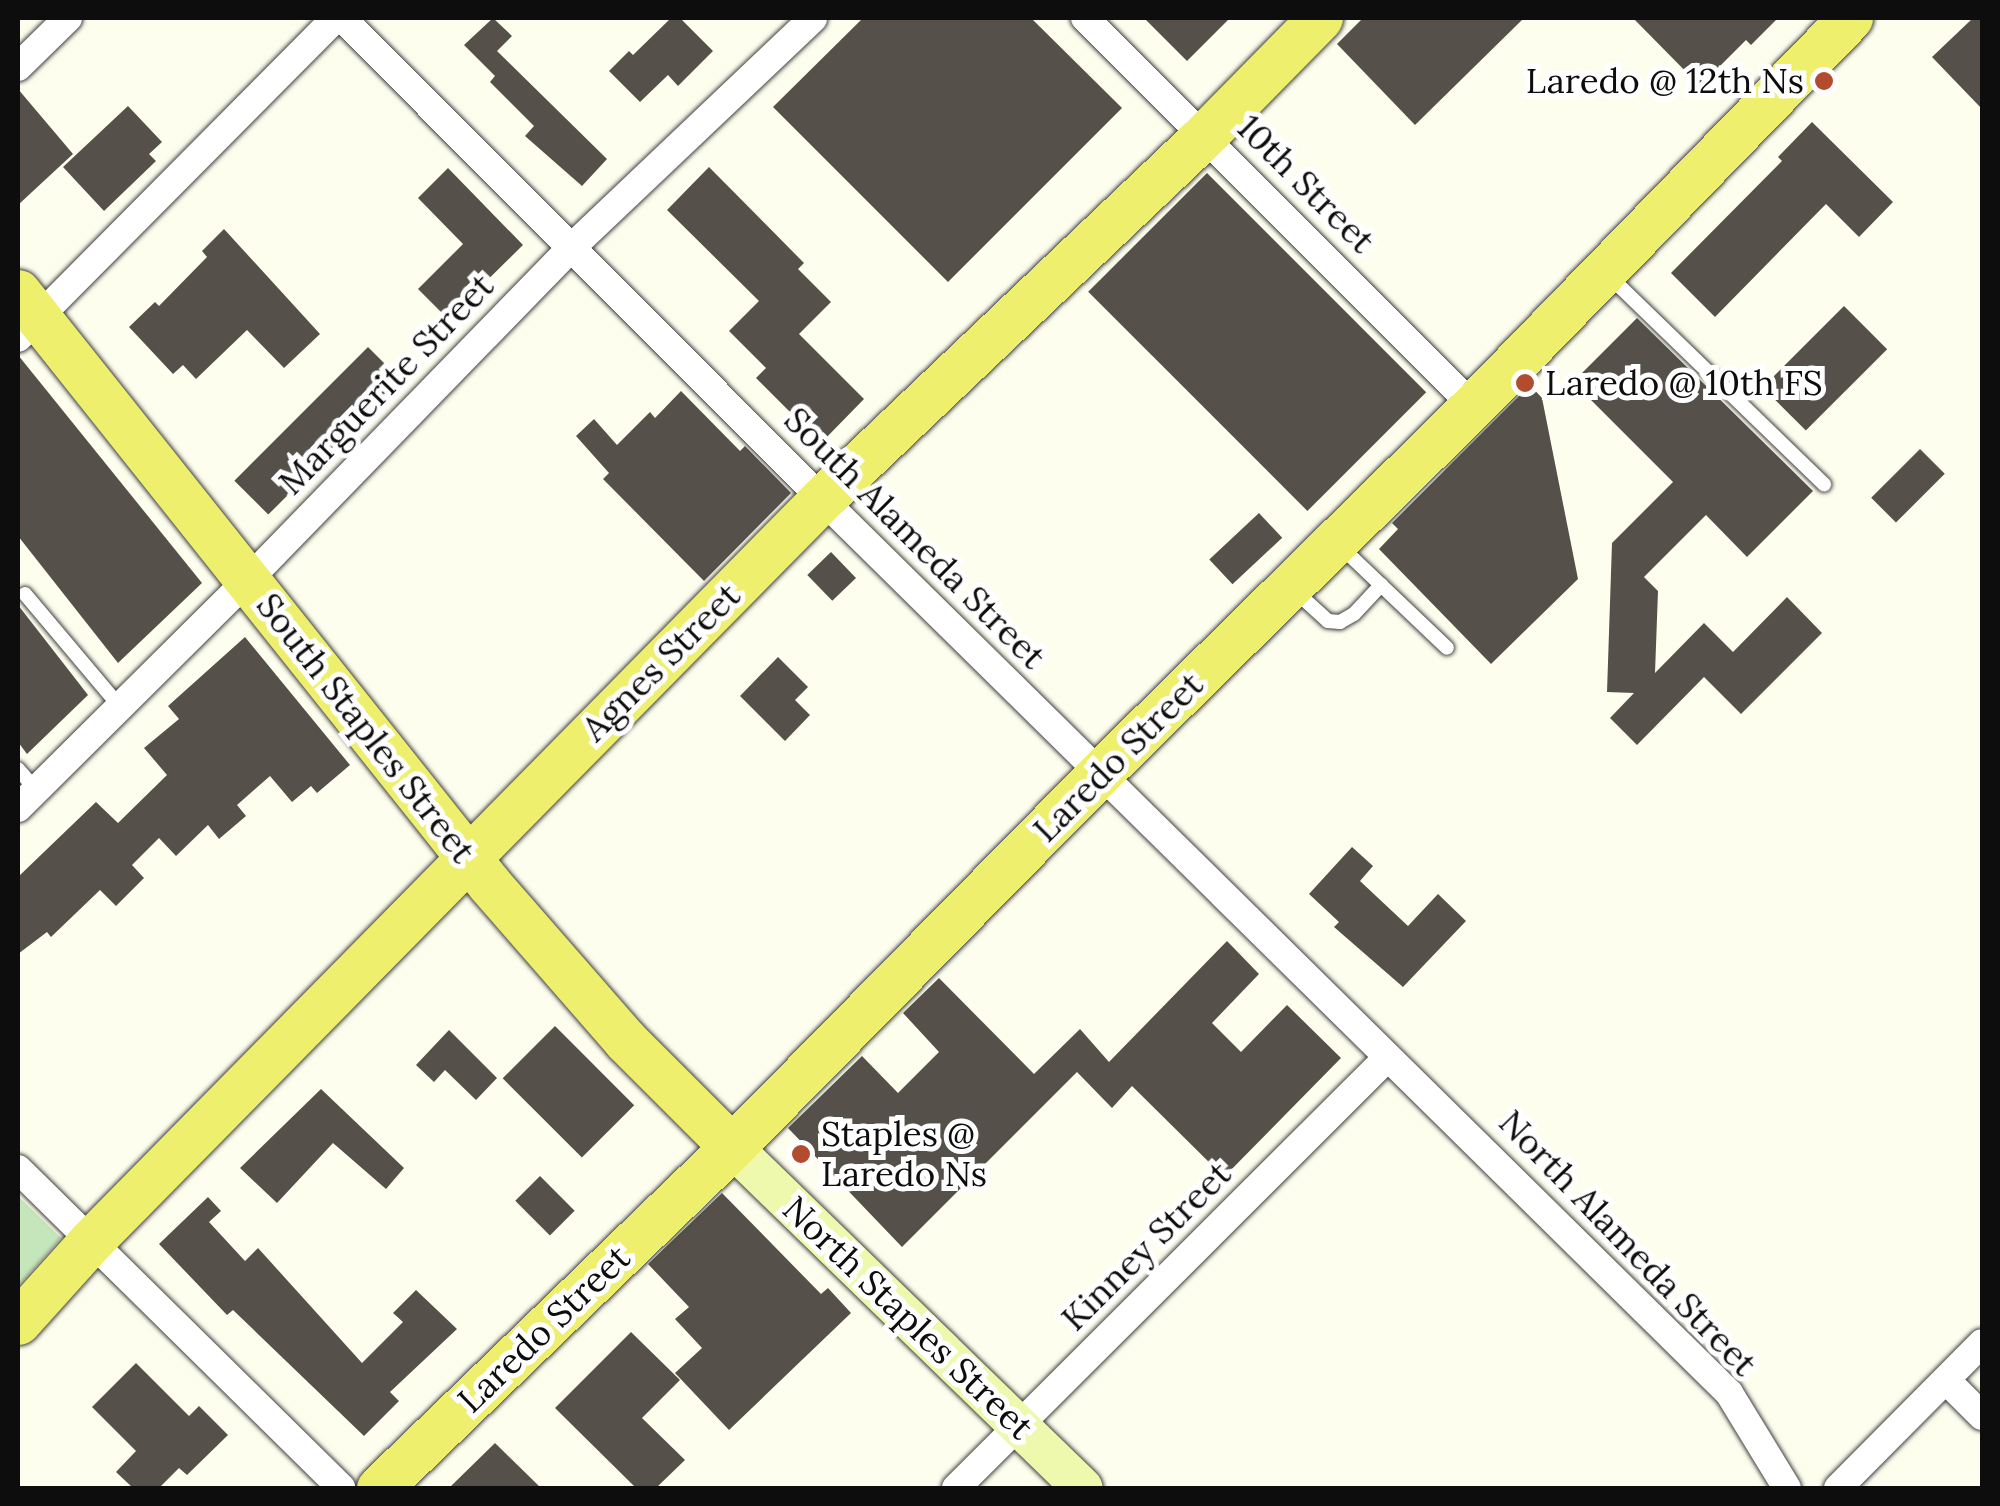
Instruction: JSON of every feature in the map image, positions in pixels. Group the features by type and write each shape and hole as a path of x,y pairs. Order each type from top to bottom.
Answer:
{"main road":[{"name":"Agnes Street","path":"18,1322 91,1241 822,499 1205,135 1320,18"},
{"name":"Laredo Street","path":"378,1488 732,1147 1100,773 1472,406 1846,19"},
{"name":"South Staples Street","path":"25,316 249,579 468,858 625,1040 732,1147"},
{"name":"North Staples Street","path":"732,1147 1083,1488"}],"street":[{"path":"18,67 68,18"},
{"path":"25,316 339,18"},
{"name":"South Alameda Street","path":"339,18 1441,1106"},
{"name":"Marguerite Street","path":"24,789 120,707 570,249 813,18"},
{"name":"10th Street","path":"1084,18 1472,406"},
{"name":"Kinney Street","path":"956,1488 1388,1057"},
{"name":"North Alameda Street","path":"1441,1106 1729,1394 1787,1488"},
{"path":"18,1169 341,1488"},
{"path":"1838,1488 1982,1343"},
{"path":"1946,1380 1982,1416"}],"lane":[{"path":"1604,271 1824,484"},
{"path":"1335,542 1448,648"},
{"path":"1290,586 1328,621 1340,622 1354,614 1381,584"},
{"path":"25,594 120,707"}],"green space":[{"path":"18,1196 61,1238 18,1286"}],"building":[{"path":"493,18 512,36 497,51 607,159 582,186 525,136 534,126 490,82 495,76 464,45"},
{"path":"671,18 680,18 713,51 678,86 668,75 640,102 609,71 629,51 633,55"},
{"path":"863,18 1031,18 1122,108 948,282 773,107"},
{"path":"1144,18 1230,18 1187,61"},
{"path":"1363,18 1524,18 1415,125 1337,44"},
{"path":"1633,18 1778,18 1751,45 1746,40 1700,86"},
{"path":"1973,18 1982,18 1982,109 1932,57"},
{"path":"18,89 73,154 18,205"},
{"path":"128,106 162,142 149,154 156,161 104,211 63,167"},
{"path":"1812,122 1893,202 1859,237 1826,204 1715,317 1671,273 1782,161 1778,157"},
{"path":"709,167 804,263 798,269 831,302 799,334 864,399 821,443 756,378 766,368 729,331 759,301 667,210"},
{"path":"448,168 523,245 448,319 418,289 463,244 418,198"},
{"path":"1207,173 1426,392 1307,511 1088,292"},
{"path":"224,229 320,334 284,368 247,330 196,379 183,365 173,374 129,327 155,302 159,306 207,257 202,251"},
{"path":"1844,306 1887,349 1806,430 1763,387"},
{"path":"1637,318 1813,491 1747,557 1706,515 1644,577 1658,591 1655,673 1704,623 1733,652 1787,597 1822,633 1741,714 1704,677 1637,745 1610,718 1634,693 1607,692 1612,543 1673,482 1573,382"},
{"path":"368,347 402,381 268,515 234,481"},
{"path":"18,355 202,583 118,663 18,536"},
{"path":"1530,385 1542,398 1578,579 1491,664 1379,549 1398,529 1392,523"},
{"path":"681,391 740,451 745,446 791,493 704,581 603,479 609,473 576,436 594,419 617,445 650,412 655,418"},
{"path":"1920,449 1945,474 1896,523 1871,498"},
{"path":"1259,513 1282,538 1232,584 1209,559"},
{"path":"831,552 856,578 832,601 807,575"},
{"path":"18,605 88,695 27,754 18,742"},
{"path":"245,637 350,765 317,793 311,786 292,802 270,776 237,805 246,816 219,839 208,825 176,856 159,838 132,865 144,878 116,906 100,890 51,937 47,932 18,954 18,877 96,802 118,823 167,775 144,748 179,719 168,706"},
{"path":"778,657 808,687 795,700 810,715 785,741 740,696"},
{"path":"1352,847 1373,866 1360,881 1408,926 1438,894 1466,921 1403,987 1334,927 1339,922 1309,894"},
{"path":"1227,941 1259,974 1212,1023 1241,1052 1287,1005 1341,1058 1224,1177 1132,1086 1112,1108 1077,1072 902,1247 788,1128 862,1056 898,1093 939,1052 903,1013 939,978 1034,1074 1080,1029 1109,1062"},
{"path":"555,1026 634,1105 582,1158 503,1078"},
{"path":"449,1030 497,1078 476,1100 445,1070 434,1082 416,1065"},
{"path":"321,1089 404,1168 386,1189 333,1143 277,1203 240,1168"},
{"path":"540,1176 575,1211 550,1235 515,1201"},
{"path":"722,1193 821,1294 828,1288 851,1313 729,1430 675,1373 702,1348 675,1319 689,1307 648,1264"},
{"path":"208,1197 221,1211 209,1222 245,1261 258,1248 362,1363 403,1322 393,1313 416,1290 457,1329 390,1392 399,1401 364,1436 233,1310 227,1315 159,1244"},
{"path":"631,1332 680,1380 642,1418 685,1460 656,1488 636,1488 555,1408"},
{"path":"136,1363 189,1416 199,1406 228,1435 187,1475 179,1468 159,1488 133,1488 116,1472 136,1451 92,1407"},
{"path":"495,1443 541,1488 449,1488"}],"place":[{"name":"Laredo @ 12th Ns","path":"1824,81"},
{"name":"Laredo @ 10th FS","path":"1525,383"},
{"name":"Staples @ Laredo Ns","path":"801,1154"}]}
